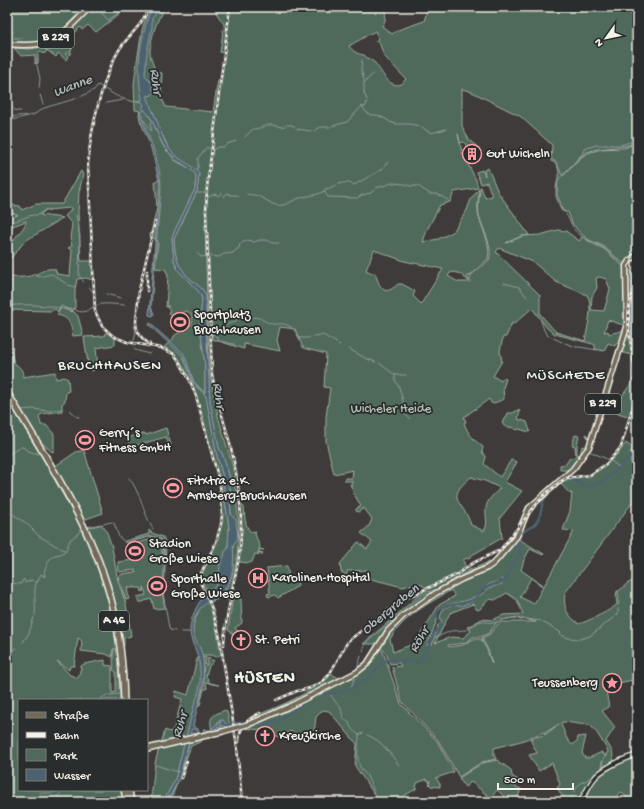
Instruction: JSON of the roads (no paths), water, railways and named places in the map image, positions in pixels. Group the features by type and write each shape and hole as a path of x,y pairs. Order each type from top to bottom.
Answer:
{"highway":[{"name":"A 46","path":"7,392 13,404"},
{"name":"A 46","path":"7,396 22,418 78,517 91,545 114,622 123,699"},
{"path":"148,749 211,734"},
{"path":"127,791 129,802"}],"main road":[{"name":"B 229","path":"7,44 28,46 49,42 64,33 90,7"},
{"name":"B 229","path":"211,734 241,727 264,718 356,674 367,664 381,641 396,622 411,609 448,586 493,564 511,545 520,532 529,508 574,468 589,447 627,326 625,272 628,263 637,255"},
{"path":"374,645 381,641"},
{"path":"375,652 382,650"},
{"path":"579,802 594,778 618,761 637,755"}],"water":[{"path":"152,7 157,7 155,15 152,18 145,75 151,82 154,92 152,95 147,96 166,144 175,155 199,174 197,191 174,239 175,252 179,265 187,276 202,289 206,296 210,402 219,448 230,478 229,485 232,496 230,498 231,515 236,520 238,535 237,540 233,545 234,560 232,574 229,581 222,593 205,604 199,610 194,621 193,628 193,633 202,653 204,668 201,692 193,726 198,729 200,733 203,732 204,728 207,730 212,730 219,721 223,720 226,724 230,725 227,727 220,725 221,722 219,722 217,728 214,729 223,728 199,735 195,729 192,729 190,734 194,732 195,734 190,738 179,779 167,802 163,802 175,780 200,684 198,657 190,634 190,626 194,612 200,601 217,585 219,581 220,565 225,551 228,549 229,527 223,477 217,456 206,396 193,382 183,356 149,325 150,323 152,324 184,354 194,382 205,393 205,366 200,325 202,298 199,292 178,270 174,260 172,238 195,189 196,175 189,168 173,158 174,157 166,149 160,139 151,118 144,109 142,118 152,144 161,179 151,307 154,314 153,316 149,315 160,183 151,148 140,119 140,113 144,105 142,102 136,101 142,100 139,80 139,62 143,34"}],"waterway":[{"path":"92,13 96,10 100,11 108,20 120,12 123,7"},
{"name":"Ruhr","path":"150,19 152,11 155,7"},
{"path":"9,42 13,31"},
{"path":"14,38 23,38"},
{"path":"362,60 361,70 364,80"},
{"path":"37,65 40,79 39,88"},
{"path":"364,83 373,74"},
{"path":"364,81 364,93 367,100"},
{"name":"Wanne","path":"7,121 33,115 44,108 78,98 94,90 98,85 121,98 137,102"},
{"path":"40,95 43,104"},
{"path":"106,103 123,100"},
{"path":"7,101 12,108"},
{"path":"363,107 366,106 367,102"},
{"path":"332,126 347,122 362,106 367,113 377,115 396,124 420,126 431,133 446,129"},
{"path":"14,109 16,111 21,111"},
{"name":"Wanne","path":"7,117 22,115 27,116"},
{"path":"143,120 151,131 152,129 150,125 152,122"},
{"path":"245,137 253,129 270,125 285,126"},
{"path":"287,125 292,125 295,127"},
{"path":"314,131 321,127 330,127"},
{"path":"297,129 311,131"},
{"path":"565,212 562,209 557,194 558,180 583,153 584,149 596,145 621,145 637,140"},
{"path":"213,150 218,147 224,147 227,144 236,141"},
{"path":"195,170 198,168 198,158 207,147 210,149"},
{"path":"552,159 557,163 562,175"},
{"path":"324,191 326,188 328,189 341,183 354,185 381,170 388,162"},
{"path":"247,194 259,196 272,204 280,205 324,191 328,197 357,198 371,193 376,188 392,183 418,186 430,194 437,194 448,200"},
{"path":"196,193 205,193"},
{"path":"207,193 208,197 215,194 218,196 221,193 224,197 227,193 230,195 239,196"},
{"path":"7,222 38,215 46,209 50,211"},
{"path":"566,214 573,227"},
{"path":"76,215 80,236 79,275"},
{"path":"577,233 590,242"},
{"path":"242,243 248,240 254,242 267,240 272,243 279,243"},
{"path":"591,243 604,249 624,267"},
{"path":"210,256 219,257 224,254 233,253 239,248 240,244"},
{"path":"196,252 201,257 206,256"},
{"path":"34,273 38,277 52,274 68,285 75,287"},
{"path":"628,277 635,288"},
{"path":"504,283 519,287 527,297"},
{"path":"106,294 121,298"},
{"name":"Röhr","path":"637,297 633,303 630,313 636,339 634,355 637,361"},
{"path":"73,309 82,312 102,304 125,305"},
{"path":"7,306 32,305 72,309"},
{"path":"533,309 540,318 547,335 562,342"},
{"path":"211,336 220,329 222,330 228,324 235,322 237,319 254,317 272,324 287,325 292,328 300,338 310,337"},
{"path":"134,326 136,331 134,341"},
{"path":"213,334 219,341 234,344 235,346"},
{"path":"313,336 323,335 340,345"},
{"path":"565,343 576,347 597,350"},
{"path":"349,349 376,362"},
{"path":"135,350 150,353"},
{"path":"379,363 395,375 406,375"},
{"path":"395,375 395,380 399,387 403,401 404,413 410,419"},
{"path":"20,410 33,409 48,411 62,409"},
{"path":"7,410 14,410"},
{"path":"70,410 77,417 79,417"},
{"path":"7,455 21,447 39,454"},
{"path":"589,451 609,460"},
{"name":"Röhr","path":"318,692 331,694 351,688 368,678 387,660 419,662 430,645 434,633 440,627 440,621 436,616 441,608 469,602 476,598 483,589 505,580 521,552 517,542 519,537 538,520 544,500 550,491 560,483 569,479 585,486 592,486 599,483 606,479 637,451"},
{"path":"629,458 636,471"},
{"path":"611,461 619,467"},
{"path":"575,471 579,468"},
{"name":"Röhr","path":"565,480 572,474"},
{"path":"129,478 136,490 153,529"},
{"path":"7,510 26,523 39,536 58,547"},
{"path":"87,528 111,522 114,523 119,537 126,543 148,537 162,539 165,547 163,593 169,628 170,630 175,631"},
{"path":"35,582 37,582 41,574 45,577 44,572 49,560 55,555 61,554 66,550 70,540 82,530"},
{"name":"Obergraben","path":"494,565 496,565 517,542"},
{"path":"60,548 65,550"},
{"name":"Obergraben","path":"363,651 366,643 425,593 440,588 465,573 489,564"},
{"path":"11,583 21,584 24,579 25,583 32,580 33,581"},
{"path":"35,615 35,589 37,582"},
{"path":"618,592 618,605"},
{"path":"543,622 560,632 561,635 569,638 580,639 590,636 618,614 618,609"},
{"path":"23,642 29,633 34,617"},
{"path":"432,639 451,631 466,630 480,621 494,623 517,617 524,619"},
{"path":"527,619 541,621"},
{"path":"181,632 190,632"},
{"path":"7,652 17,648"},
{"path":"357,669 361,656"},
{"path":"351,688 355,676"},
{"path":"109,695 120,694"},
{"path":"101,699 107,695"},
{"name":"Röhr","path":"252,723 263,724 277,721 295,710 309,697"},
{"path":"333,698 341,709 344,719 349,722 352,730 359,735 363,733"},
{"name":"Röhr","path":"227,725 247,723"},
{"path":"359,735 359,763"},
{"path":"367,735 377,740 399,765"},
{"path":"359,764 374,791"},
{"path":"155,765 178,772"},
{"path":"573,793 580,783 599,771"},
{"path":"40,793 52,793 57,791"},
{"path":"57,797 63,791"},
{"path":"541,801 546,801"}],"railway":[{"path":"148,7 143,19 119,50 107,75 91,137 88,165 95,311 102,326 113,336 127,342 161,348 174,354 190,381 196,396 220,484 222,515 216,542 201,573 201,584 211,606 219,633 237,747 242,802"},
{"path":"224,645 227,615 241,542 241,516 234,461 212,374 206,212 207,187 230,7"},
{"path":"150,344 144,340 140,334 136,321 139,290 155,222"},
{"path":"147,271 147,291"},
{"path":"637,286 629,307 628,320 637,382"},
{"path":"276,700 297,691 310,688 322,682 329,675 348,641 402,600 456,575 473,563 500,550 543,496 561,481 567,478 590,475 606,464 621,447 636,395 637,383"},
{"path":"239,742 242,728 251,718 260,713"},
{"path":"181,778 187,761"}],"place":[{"name":"Gut Wicheln","path":"472,154"},
{"name":"Sportplatz Bruchhausen","path":"180,322"},
{"name":"Gerry´s Fitness GmbH","path":"85,440"},
{"name":"FitXtra e.K. Arnsberg-Bruchhausen","path":"173,488"},
{"name":"Stadion Große Wiese","path":"135,551"},
{"name":"Karolinen-Hospital","path":"258,578"},
{"name":"Sporthalle Große Wiese","path":"157,586"},
{"name":"St. Petri","path":"241,640"},
{"name":"Teussenberg","path":"612,683"},
{"name":"Kreuzkirche","path":"265,736"}],"district":[{"name":"BRUCHHAUSEN","path":"110,366"},
{"name":"MÜSCHEDE","path":"566,376"},
{"name":"HÜSTEN","path":"265,679"}],"park label":[{"name":"Wicheler Heide","path":"391,409"}]}
